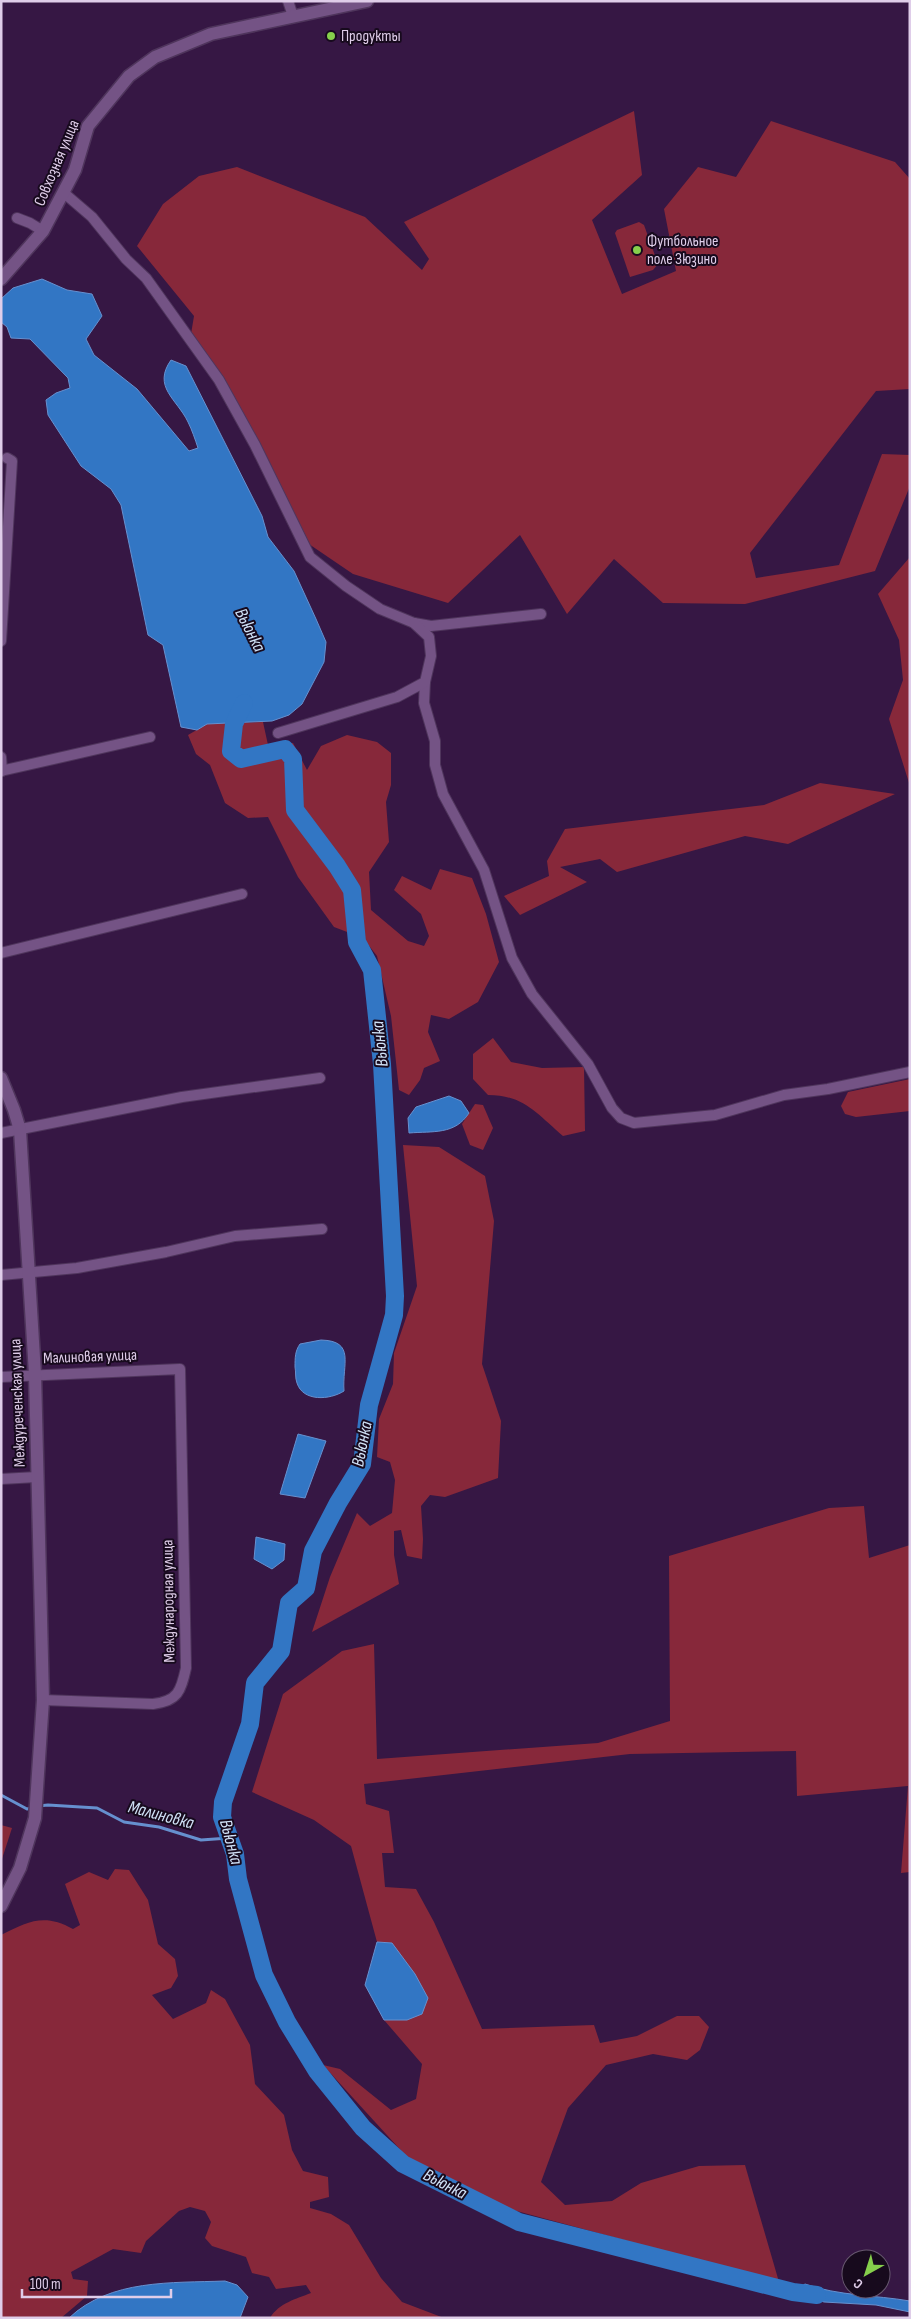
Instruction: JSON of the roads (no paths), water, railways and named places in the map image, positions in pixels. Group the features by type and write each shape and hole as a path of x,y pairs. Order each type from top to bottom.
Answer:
{"street":[{"path":"288,1 292,16"},
{"name":"Совхозная улица","path":"5,276 43,232 75,170 88,126 129,76 155,57 211,34 367,1"},
{"path":"64,193 92,217 126,259 146,278 219,380 255,445 310,557 346,586 380,609 414,623 431,626 541,614"},
{"path":"17,218 30,223 43,232"},
{"path":"1,641 12,461 7,458"},
{"path":"414,623 430,637 431,656 425,682 424,703 435,741 435,765 442,794 484,870 512,958 532,994 588,1064 612,1108 621,1118 634,1123 715,1115 784,1094 828,1089 910,1072"},
{"path":"278,733 397,696 425,682"},
{"path":"1,758 2,771 150,737"},
{"path":"1,952 242,894"},
{"name":"Междуреченская улица","path":"1,1078 20,1130 35,1374 42,1700 35,1818 20,1868 1,1906"},
{"path":"1,1133 182,1097 320,1078"},
{"path":"1,1275 28,1271 77,1268 166,1252 235,1236 322,1229"},
{"name":"Малиновая улица","path":"1,1376 180,1368"},
{"name":"Международная улица","path":"42,1700 153,1704 166,1702 175,1697 182,1686 186,1668 180,1368"},
{"path":"1,1479 37,1477"}],"water":[{"path":"42,279 67,290 92,294 102,316 86,339 94,355 137,389 189,451 198,448 196,441 188,422 168,392 164,378 171,360 186,366 262,516 268,537 294,571 326,642 324,662 302,704 289,715 272,721 207,724 197,730 181,727 163,645 148,635 121,505 111,489 81,466 48,415 46,400 56,393 70,388 68,378 30,339 11,338 7,327 1,322 1,299 13,288"},
{"path":"449,1096 461,1101 469,1113 463,1120 450,1128 435,1132 409,1133 408,1118 416,1107"},
{"path":"321,1340 332,1341 343,1349 345,1356 344,1391 332,1396 318,1398 305,1394 300,1389 296,1379 295,1361 296,1352 300,1344"},
{"path":"298,1434 326,1441 305,1498 280,1494"},
{"path":"256,1537 285,1544 284,1560 272,1569 254,1559"},
{"path":"377,1942 392,1943 415,1974 428,1998 422,2014 407,2020 384,2020 365,1985"},
{"path":"225,2281 237,2285 248,2297 240,2318 69,2318 85,2305 103,2296 122,2290 163,2283"},
{"path":"805,2284 841,2293 841,2299 891,2298 910,2301 910,2312 876,2305 824,2302 793,2292"}],"waterway":[{"name":"Вьюнка","path":"244,703 234,724 231,751 241,759 285,749 293,759 295,810 337,866 352,890 357,942 372,970 382,1064 395,1296 394,1315 369,1405 362,1464 338,1503 313,1551 306,1588 289,1603 281,1651 255,1683 250,1724 223,1802 222,1817 235,1854 238,1879 264,1975 287,2022 317,2071 363,2128 403,2164 519,2222 793,2292 817,2295"},
{"name":"Малиновка","path":"1,1795 27,1809 32,1808"},
{"name":"Малиновка","path":"38,1806 97,1808 124,1822 159,1827 201,1840 229,1838"}],"place":[{"name":"Продукты","path":"331,36"},
{"name":"Футбольное поле Зюзино","path":"637,250"}]}
